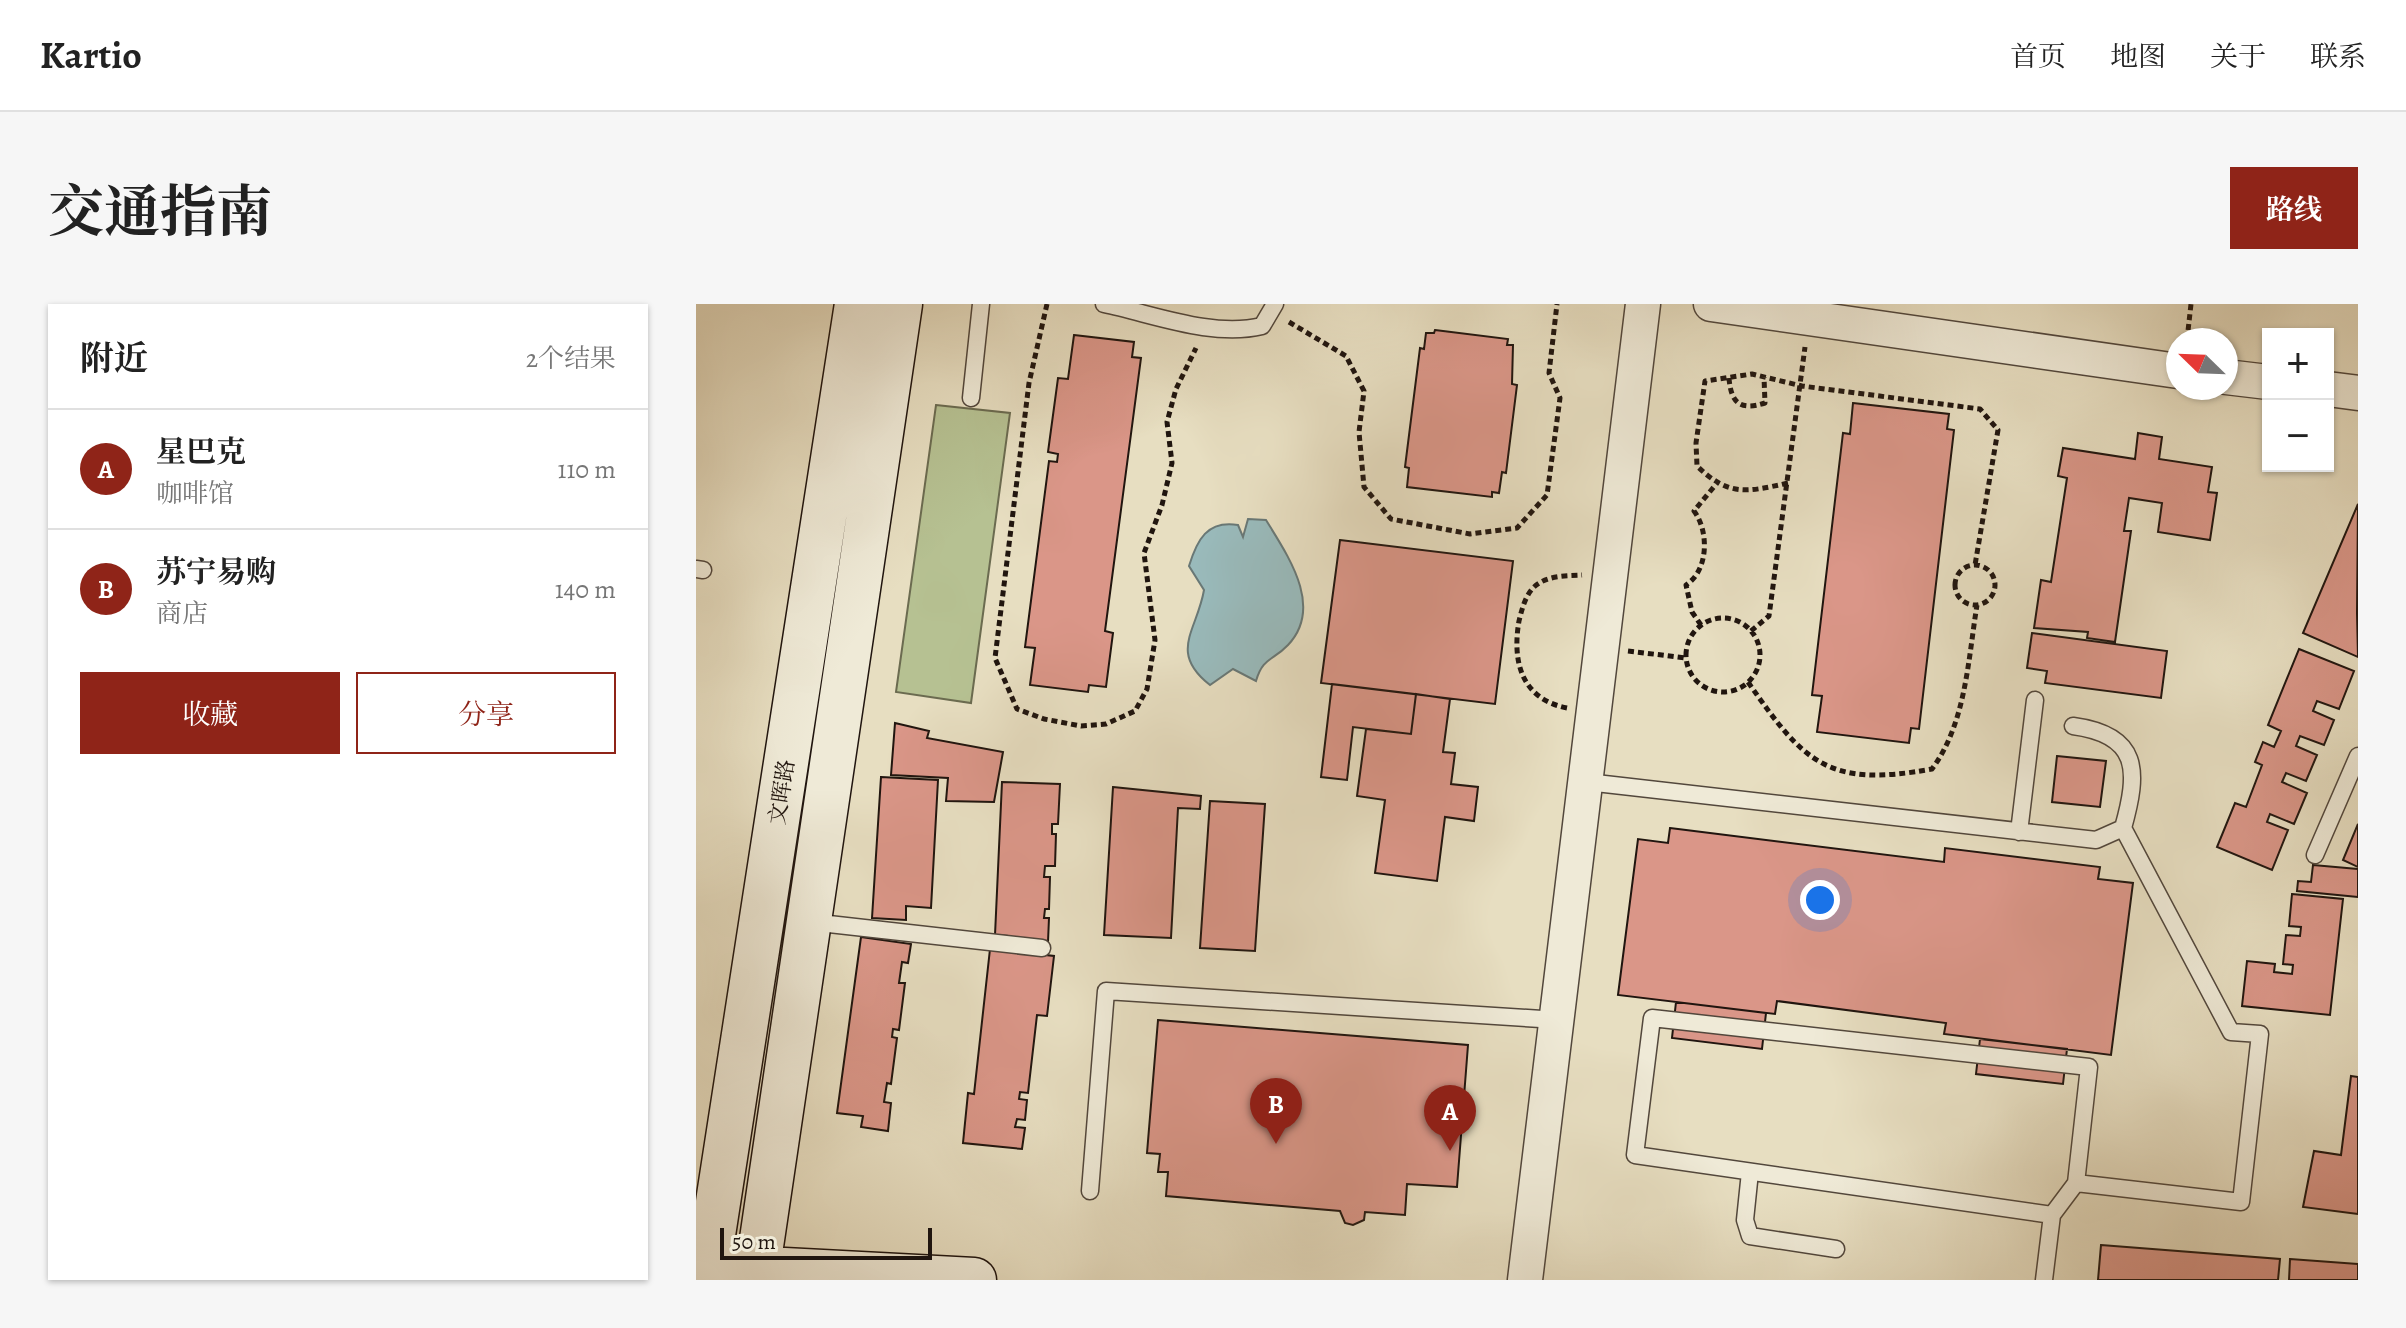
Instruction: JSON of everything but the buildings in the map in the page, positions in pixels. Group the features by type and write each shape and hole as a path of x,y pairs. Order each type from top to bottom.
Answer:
{"main road":[{"name":"文晖路","path":"703,1270 857,304"},
{"path":"757,1274 900,304"},
{"path":"703,1270 974,1280"}],"street":[{"path":"1525,1280 1604,649 1643,304"},
{"path":"1711,304 2166,369"},
{"path":"2238,378 2262,381"},
{"path":"2334,390 2358,393"}],"lane":[{"path":"971,398 981,304"},
{"path":"1104,304 1203,325 1245,330 1262,326 1271,311"},
{"path":"2019,832 2035,700"},
{"path":"2073,726 2103,730 2121,742 2131,761 2130,803 2123,828 2231,1032 2260,1034 2241,1202 2076,1183"},
{"path":"2315,855 2358,756"},
{"path":"1587,782 2096,840 2123,828"},
{"path":"809,922 1042,948"},
{"path":"1090,1191 1106,991 1557,1020"},
{"path":"2044,1280 2052,1215 2076,1183 2089,1067 1652,1018 1635,1155 2052,1215"},
{"path":"1750,1172 1745,1220 1750,1236 1836,1249"}],"path":[{"path":"1047,304 1029,383 995,658 1017,709 1044,719 1081,726 1106,724 1135,711 1147,689 1155,640 1144,553 1162,505 1172,463 1167,422 1176,389 1203,325"},
{"path":"1271,311 1346,356 1364,391 1359,432 1364,487 1391,519 1470,534 1517,528 1547,495 1560,398 1549,373 1557,304"},
{"path":"2188,328 2191,304"},
{"path":"1751,631 1769,616 1802,386 1807,318"},
{"path":"1788,483 1750,491 1717,483 1697,466 1696,443 1705,381 1752,374 1802,386 1980,409 1998,430 1975,565"},
{"path":"1729,378 1730,394 1737,404 1748,409 1765,403 1764,377"},
{"path":"1701,625 1692,612 1686,585 1694,580 1702,563 1705,538 1701,521 1694,511 1717,483"},
{"path":"1975,565 1987,569 1994,581 1989,599 1977,605 1964,602 1955,586 1963,569 1975,565"},
{"path":"1595,714 1558,706 1528,686 1517,665 1516,640 1522,605 1535,587 1551,577 1612,574"},
{"path":"1748,682 1785,737 1811,760 1840,772 1904,774 1932,769 1945,751 1961,704 1977,605"},
{"path":"1725,617 1738,620 1751,631 1760,649 1760,662 1748,682 1727,692 1704,687 1688,669 1687,645 1701,625 1725,617"},
{"path":"1604,649 1686,658"}],"green space":[{"path":"936,405 1010,413 971,703 896,692"}],"water":[{"path":"1248,519 1266,520 1284,549 1299,582 1303,614 1298,630 1288,645 1265,663 1256,681 1233,669 1210,685 1197,673 1188,651 1204,590 1189,566 1200,540 1211,529 1227,524 1238,525 1243,537"}],"place":[{"name":"苏宁易购","path":"1276,1144"},
{"name":"星巴克","path":"1450,1151"}]}
